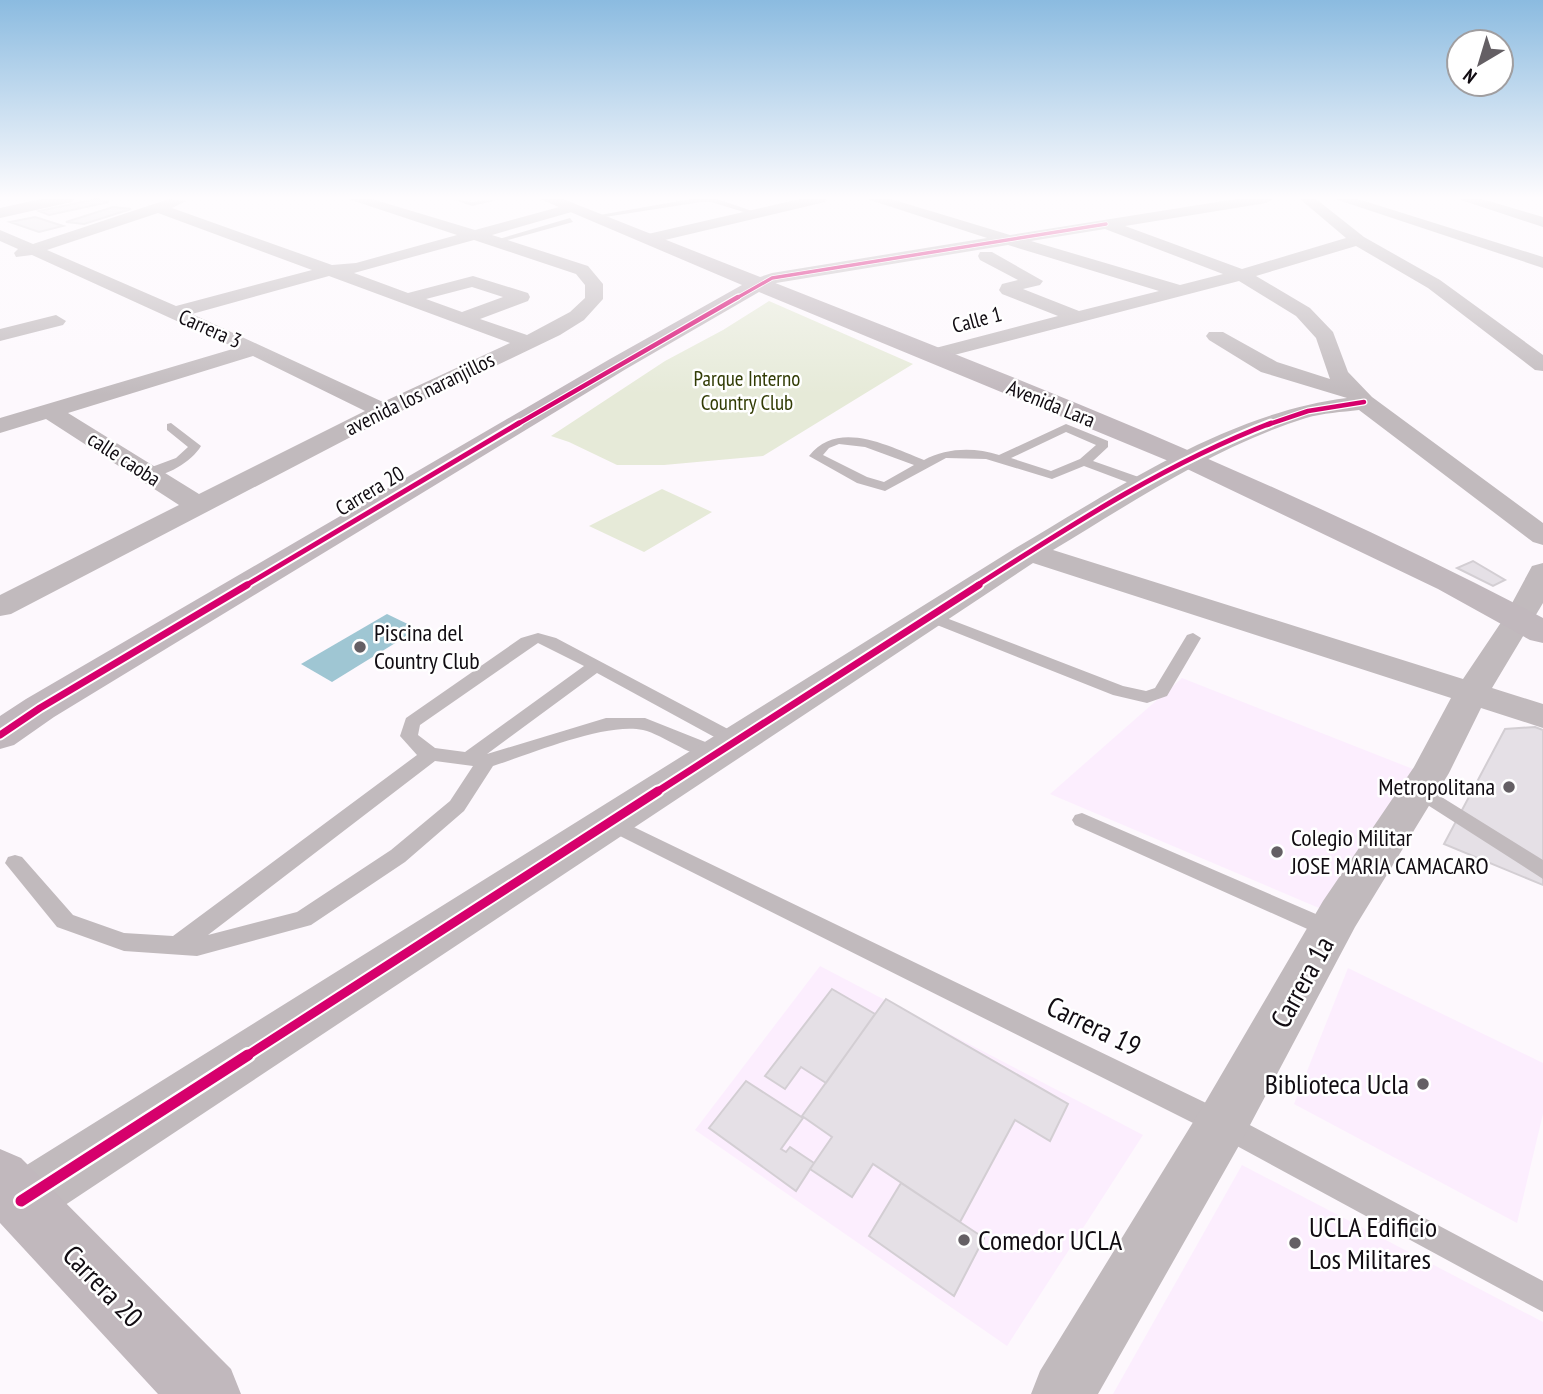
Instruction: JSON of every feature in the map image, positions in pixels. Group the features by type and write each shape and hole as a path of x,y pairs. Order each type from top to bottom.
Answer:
{"street":[{"name":"Carrera 3","path":"67,264 255,349 383,411"},
{"path":"309,264 526,342"},
{"path":"173,313 328,271 372,264"},
{"name":"avenida los naranjillos","path":"0,607 383,411 553,331 577,317 594,299 594,284 582,270 569,264"},
{"name":"Avenida Lara","path":"697,264 752,288 931,355 1537,599"},
{"name":"Avenida Lara","path":"701,264 752,288"},
{"path":"752,288 772,278 859,264"},
{"path":"1001,264 1034,281 1008,290 1077,317"},
{"path":"1088,264 1177,291"},
{"path":"1212,264 1241,275 1303,312 1326,336 1338,374 1359,396 1543,536"},
{"name":"Calle 1","path":"931,355 1277,264"},
{"path":"1399,264 1434,284 1543,365"},
{"path":"405,299 472,281 521,297 461,319"},
{"name":"Carrera 20","path":"0,735 40,708 606,370 752,288"},
{"path":"0,334 56,321"},
{"path":"1216,336 1269,367 1359,396"},
{"path":"0,426 255,349"},
{"path":"10,1190 611,823 1029,552 1145,484 1193,461 1292,415 1359,396"},
{"name":"calle caoba","path":"49,411 199,506"},
{"path":"1029,552 1543,716"},
{"name":"Carrera 1a","path":"1063,1394 1222,1124 1331,930 1419,790 1471,693 1537,599"},
{"name":"Carrera 20","path":"10,1190 206,1394"}],"lane":[{"path":"146,474 184,458 193,451 195,446 171,427"},
{"path":"925,465 856,440 842,439 818,450 815,456 862,480 885,487 925,465 944,454 976,454 1002,458 1039,473 1052,475 1084,462 1104,444 1066,428 1002,458"},
{"path":"1084,462 1145,484"},
{"path":"928,616 1119,691 1147,697 1161,692 1193,638"},
{"path":"538,638 596,666 726,748 645,724 606,724 477,759 431,754 420,748 409,736 412,722 527,641 538,638"},
{"path":"15,863 65,921 124,942 197,947 303,919 398,856 457,806 477,759 596,666"},
{"path":"178,945 431,754"},
{"path":"1419,790 1543,871"},
{"path":"1082,820 1331,930"},
{"name":"Carrera 19","path":"611,823 1222,1124 1543,1297"}],"shaded area":[{"name":"Colegio Militar JOSE MARIA CAMACARO","path":"1182,678 1418,771 1326,911 1050,794"},
{"name":"Comedor UCLA","path":"820,966 1143,1135 1007,1346 695,1130"},
{"name":"Biblioteca Ucla","path":"1348,968 1543,1063 1543,1114 1517,1223 1294,1104"},
{"name":"UCLA Edificio Los Militares","path":"1242,1165 1543,1322 1543,1394 1113,1394"}],"green space":[{"name":"Parque Interno Country Club","path":"769,301 913,364 763,456 664,465 617,465 551,436 665,361 723,330"},
{"path":"662,489 712,512 644,552 589,526"}],"water":[{"name":"Piscina del Country Club","path":"387,614 418,629 332,682 301,664"}],"building":[{"path":"1473,561 1505,580 1493,586 1457,568"},
{"name":"Metropolitana","path":"1535,727 1543,730 1543,885 1444,844 1505,729"},
{"path":"832,989 875,1014 826,1083 801,1067 785,1089 765,1076"},
{"path":"886,999 1068,1104 1050,1141 1015,1120 960,1222 873,1164 852,1197 810,1169 832,1137 802,1116"},
{"path":"746,1081 803,1118 781,1149 786,1152 790,1147 814,1163 796,1191 709,1128"},
{"path":"901,1183 984,1238 954,1296 869,1236"}],"cycle path":[{"path":"0,735 40,708 618,364 772,278 858,264"},
{"path":"21,1201 1029,552 1156,478 1222,444 1299,413 1364,402"}],"place":[{"name":"Piscina del Country Club","path":"360,647"},
{"name":"Metropolitana","path":"1509,787"},
{"name":"Colegio Militar JOSE MARIA CAMACARO","path":"1277,852"},
{"name":"Biblioteca Ucla","path":"1423,1084"},
{"name":"Comedor UCLA","path":"964,1240"},
{"name":"UCLA Edificio Los Militares","path":"1295,1243"}]}
